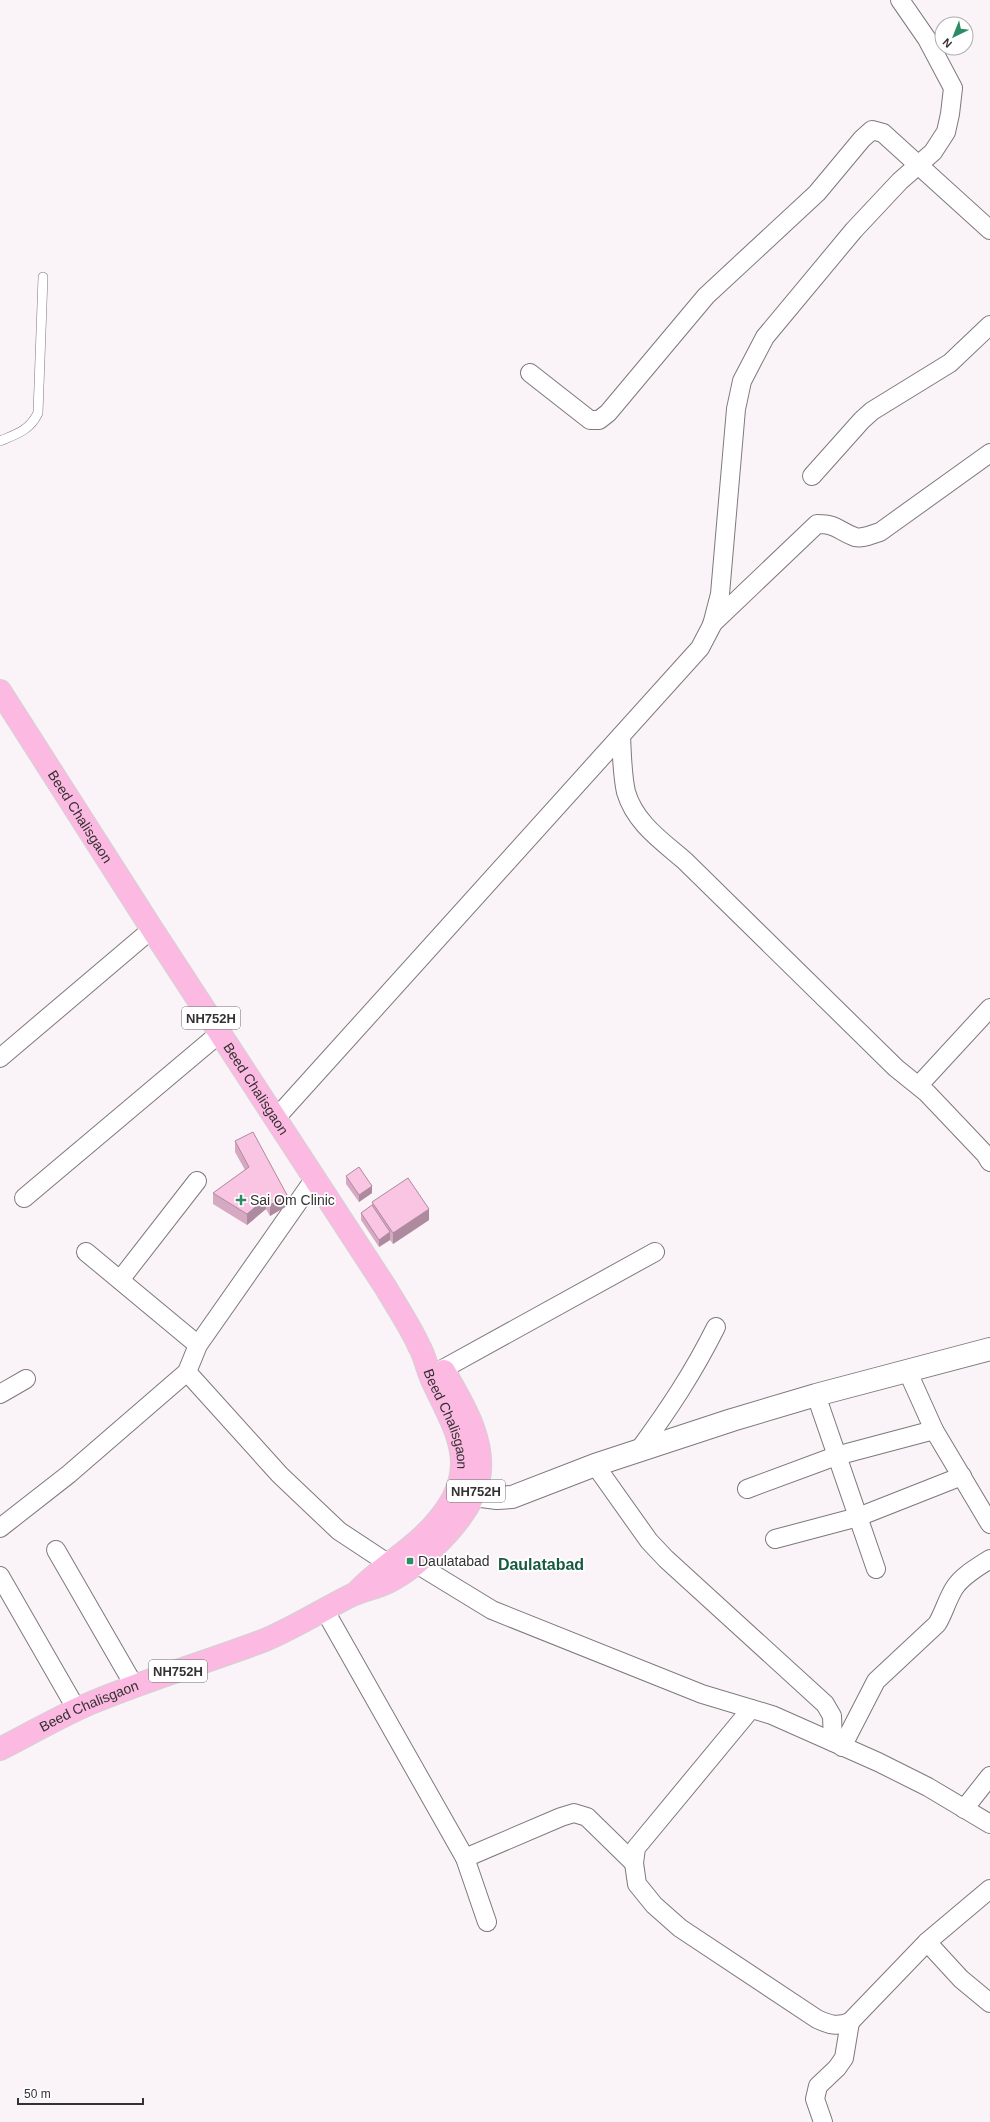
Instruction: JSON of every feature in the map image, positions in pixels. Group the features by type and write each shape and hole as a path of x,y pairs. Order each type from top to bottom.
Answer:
{"highway":[{"name":"Beed Chalisgaon","path":"0,691 152,929 386,1288 420,1347 425,1364 460,1441 462,1456 461,1481 450,1505 439,1519 409,1548 369,1579 356,1593"},
{"name":"Beed Chalisgaon","path":"0,1749 77,1710 135,1687 267,1639 356,1593 389,1582 415,1564 452,1528 474,1495 479,1482 480,1467 477,1440 465,1408 443,1369 432,1355 420,1347"}],"street":[{"path":"276,1118 700,648 712,625 720,594 736,409 742,381 765,337 854,230 917,166 933,152 946,132 953,88 927,39 900,0"},
{"path":"530,373 590,420 599,420 608,413 706,296 817,193 868,133 877,130 883,133 917,166 990,230"},
{"path":"812,476 872,411 950,363 990,325"},
{"path":"712,625 817,524 831,524 856,537 864,537 880,532 990,453"},
{"path":"620,736 626,791 634,811 651,832 685,861 896,1068 919,1085 985,1154 990,1162"},
{"path":"0,1058 152,929"},
{"path":"919,1085 990,1008"},
{"path":"24,1198 220,1033"},
{"path":"0,1528 69,1474 187,1372 198,1345 315,1178"},
{"path":"120,1280 197,1181"},
{"path":"86,1252 198,1345"},
{"path":"443,1369 655,1252"},
{"path":"639,1450 689,1379 716,1327"},
{"path":"474,1495 506,1498 639,1450 816,1395 990,1349"},
{"path":"907,1370 934,1430 990,1524"},
{"path":"187,1372 280,1475 339,1531 389,1564"},
{"path":"0,1394 26,1380"},
{"path":"816,1395 876,1569"},
{"path":"747,1489 836,1456 934,1430"},
{"path":"596,1465 649,1541 666,1559 826,1704 832,1716 837,1744"},
{"path":"775,1539 858,1517 962,1476"},
{"path":"56,1550 135,1687"},
{"path":"837,1744 876,1681 936,1624 943,1615 952,1592 960,1581 990,1559"},
{"path":"415,1564 492,1610 702,1694 772,1715 928,1787 990,1824"},
{"path":"0,1576 77,1710"},
{"path":"324,1609 465,1858 487,1922"},
{"path":"751,1709 636,1848 634,1863 637,1884 654,1905 680,1928 817,2019 828,2025 839,2026 850,2022 927,1942 990,1889"},
{"path":"964,1809 990,1776"},
{"path":"465,1858 561,1816 574,1813 587,1817 634,1863"},
{"path":"927,1942 961,1978 990,2003"},
{"path":"823,2122 815,2099 818,2086 837,2068 844,2058 850,2022"}],"lane":[{"path":"0,441 25,431 33,424 38,413 43,277"}],"building":[{"path":"253,1132 287,1195 270,1205 266,1198 247,1214 213,1193 249,1167 235,1141"},
{"path":"359,1167 372,1186 359,1195 346,1176"},
{"path":"408,1178 429,1209 393,1233 372,1202"},
{"path":"372,1205 390,1232 379,1240 361,1213"}],"place":[{"name":"Sai Om Clinic","path":"241,1200"},
{"name":"Daulatabad","path":"410,1561"}],"district":[{"name":"Daulatabad","path":"541,1564"}]}
